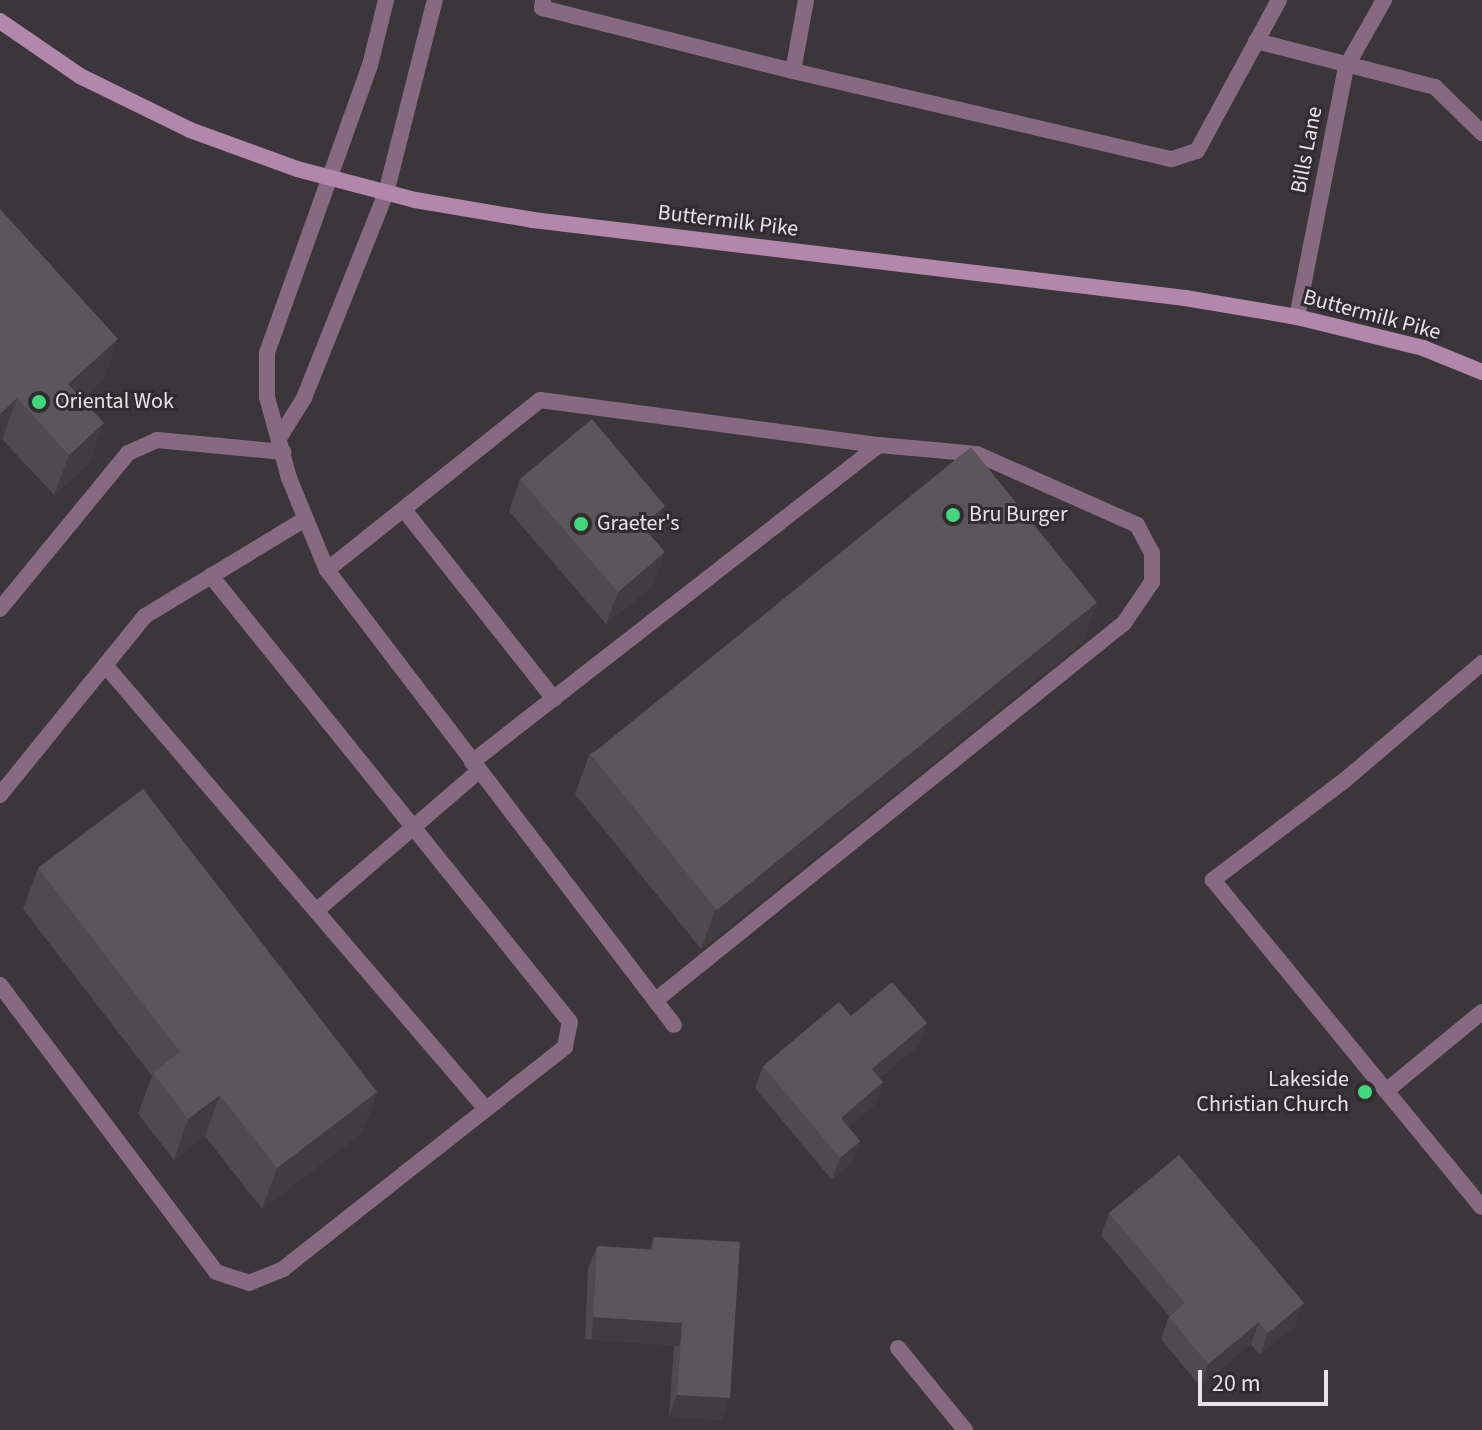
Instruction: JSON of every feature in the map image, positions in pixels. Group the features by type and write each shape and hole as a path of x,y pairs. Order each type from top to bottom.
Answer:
{"main road":[{"name":"Buttermilk Pike","path":"0,21 80,76 190,130 327,177 386,193 533,220 1185,298 1297,317 1423,348 1482,372"}],"street":[{"path":"386,0 370,65 327,177 267,353 267,397 305,519 327,570 674,1025"},
{"path":"281,435 304,398 386,193 435,0"},
{"path":"543,0 542,8 793,71 1172,159 1197,151 1279,0"},
{"path":"793,71 806,0"},
{"name":"Bills Lane","path":"1297,317 1346,67 1384,0"},
{"path":"1256,41 1346,67 1435,87 1482,133"},
{"path":"327,570 405,511 540,400 879,445 977,454 1137,525 1152,553 1152,582 1124,623 656,1000"},
{"path":"0,609 128,453 157,440 283,452"},
{"path":"316,911 475,766 554,699 879,445"},
{"path":"405,511 554,699"},
{"path":"0,795 145,616 305,519"},
{"path":"0,985 216,1272 249,1283 283,1269 565,1047 570,1022 211,576"},
{"path":"1482,663 1345,780 1213,880 1482,1207"},
{"path":"105,665 486,1109"},
{"path":"1386,1091 1482,1012"},
{"path":"898,1348 965,1430"}],"building":[{"path":"0,209 118,339 68,384 104,423 69,455 17,398 0,414"},
{"name":"Graeter's","path":"592,419 665,506 642,526 665,552 618,592 520,479"},
{"path":"971,447 1097,602 717,910 591,755"},
{"path":"143,789 377,1092 277,1168 220,1095 188,1119 153,1073 180,1052 38,868"},
{"path":"892,982 927,1023 872,1069 883,1082 841,1118 860,1141 840,1158 763,1066 839,1002 851,1016"},
{"path":"1179,1155 1304,1303 1268,1333 1259,1322 1208,1364 1169,1317 1185,1303 1109,1213"},
{"path":"654,1237 740,1242 730,1398 677,1395 682,1323 593,1317 597,1246 653,1250"}],"place":[{"name":"Oriental Wok","path":"39,402"},
{"name":"Bru Burger","path":"953,515"},
{"name":"Graeter's","path":"581,524"},
{"name":"Lakeside Christian Church","path":"1365,1092"}]}
